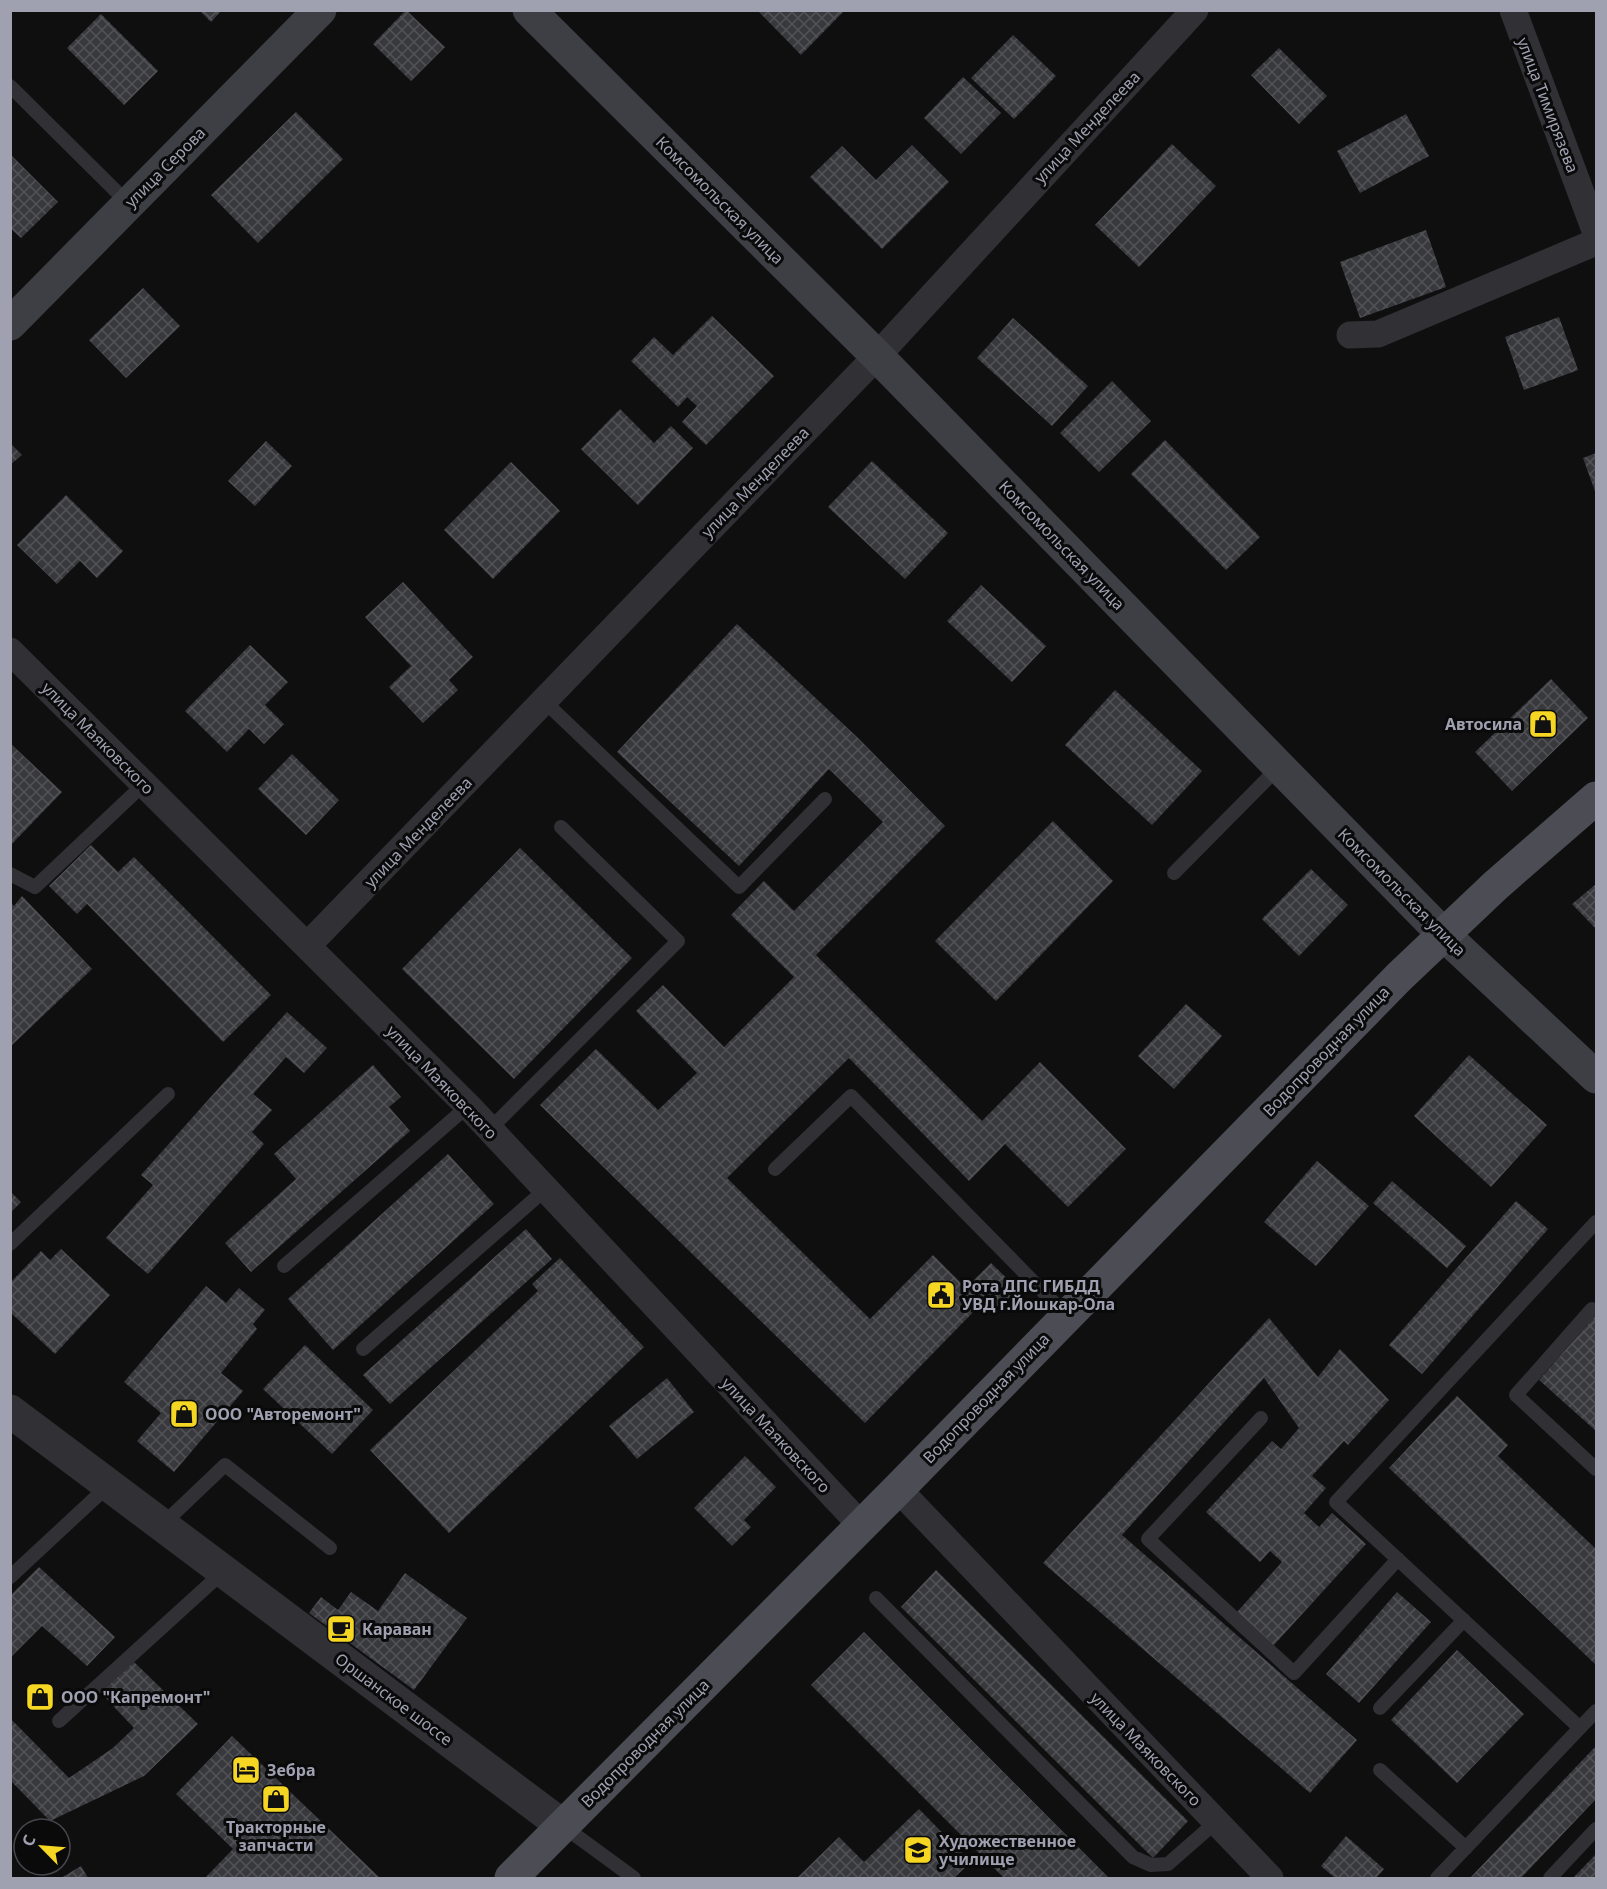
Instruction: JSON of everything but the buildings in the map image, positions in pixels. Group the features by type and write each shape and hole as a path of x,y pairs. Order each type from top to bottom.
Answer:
{"main road":[{"name":"улица Серова","path":"10,324 320,10"},
{"name":"Комсомольская улица","path":"529,10 877,356 1443,934 1596,1077"},
{"name":"Водопроводная улица","path":"511,1878 898,1489 1399,977 1495,886 1596,798"}],"street":[{"name":"улица Тимирязева","path":"1513,10 1596,232"},
{"name":"улица Менделеева","path":"307,946 877,356 1192,11"},
{"path":"1350,335 1378,334 1596,242"},
{"name":"улица Маяковского","path":"10,651 468,1106 861,1525"},
{"name":"Оршанское шоссе","path":"10,1411 563,1826"},
{"name":"улица Маяковского","path":"898,1489 1270,1878"}],"lane":[{"path":"10,86 129,204"},
{"path":"544,701 739,887 825,799"},
{"path":"1174,873 1279,767"},
{"path":"10,874 35,887 144,784"},
{"path":"489,1130 678,941 561,827"},
{"path":"10,1244 168,1094"},
{"path":"775,1169 851,1096 1067,1316"},
{"path":"284,1266 468,1106"},
{"path":"363,1349 546,1189"},
{"path":"1580,1728 1336,1502 1596,1222"},
{"path":"1592,1309 1515,1395 1596,1469"},
{"path":"1261,1418 1148,1539 1294,1673 1398,1559"},
{"path":"162,1525 225,1465 330,1548"},
{"path":"10,1577 109,1485"},
{"path":"59,1721 224,1571"},
{"path":"876,1598 1133,1857 1151,1865 1168,1864 1216,1822"},
{"path":"1380,1708 1464,1620"},
{"path":"1437,1878 1596,1711"},
{"path":"1380,1770 1466,1848"},
{"name":"Оршанское шоссе","path":"563,1826 634,1878"},
{"path":"1550,1878 1596,1829"}],"place":[{"name":"Автосила","path":"1543,724"},
{"name":"Рота ДПС ГИБДД УВД г.Йошкар-Ола","path":"941,1295"},
{"name":"ООО \"Авторемонт\"","path":"184,1414"},
{"name":"Караван","path":"341,1629"},
{"name":"ООО \"Капремонт\"","path":"40,1697"},
{"name":"Зебра","path":"246,1770"},
{"name":"Тракторные запчасти","path":"276,1799"},
{"name":"Художественное училище","path":"918,1850"}]}
